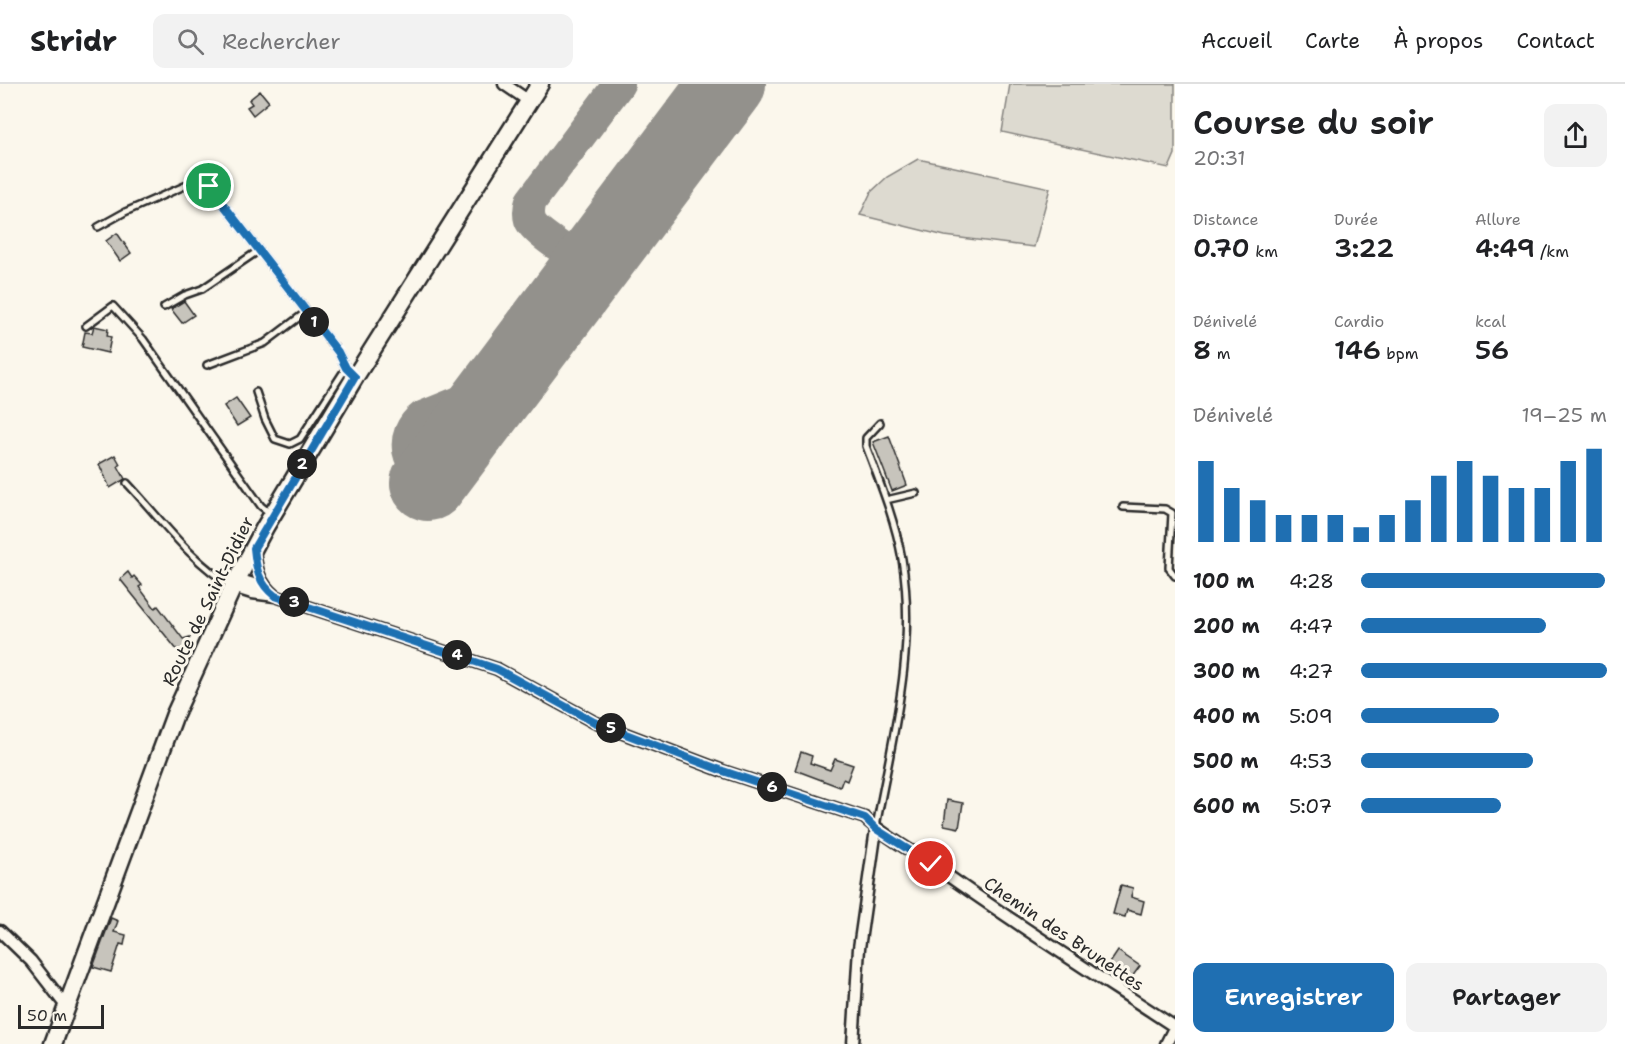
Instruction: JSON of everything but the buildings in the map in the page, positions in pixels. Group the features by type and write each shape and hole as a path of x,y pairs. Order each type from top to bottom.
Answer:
{"main road":[{"name":"Route de Saint-Didier","path":"52,1044 175,714 235,583 350,373 540,84"}],"street":[{"path":"504,84 529,101"},
{"path":"254,548 258,575 266,588 275,596"},
{"path":"235,583 266,588"},
{"path":"235,583 252,593 275,596"},
{"name":"Chemin des Brunettes","path":"275,596 497,669 594,722 723,771 865,818 876,829 931,864 1011,921 1175,1026"},
{"path":"853,1044 859,948 876,829"},
{"path":"0,931 31,961 62,1001 67,1004"},
{"path":"1166,1044 1175,1026"}],"lane":[{"path":"98,227 125,212 196,181 209,186 338,352 350,373 300,439 290,444 275,439 256,392"},
{"path":"164,307 184,295 202,289 258,250"},
{"path":"86,326 112,306 143,339 261,506 272,515"},
{"path":"207,365 265,344 306,312"},
{"path":"876,829 897,712 907,634 902,558 886,500 866,446 866,438 880,423"},
{"path":"127,483 219,579 235,583"},
{"path":"886,500 916,493"},
{"path":"1123,507 1165,509 1172,513 1169,568 1175,576"}],"shaded area":[{"path":"1010,84 1175,84 1175,154 1169,168 1002,132"},
{"path":"918,159 1050,188 1034,247 945,236 860,215 871,192 887,177"}],"taxiway":[{"path":"590,267 539,231 530,220 529,208 531,201 619,84"},
{"path":"435,474 425,471 411,459 408,442 415,424 422,417 503,384"}],"runway":[{"path":"428,483 728,84"}],"route":[{"path":"209,186 355,377 254,548 258,575 266,588 275,596 497,669 594,722 668,751 865,818 876,829 931,864"}]}
